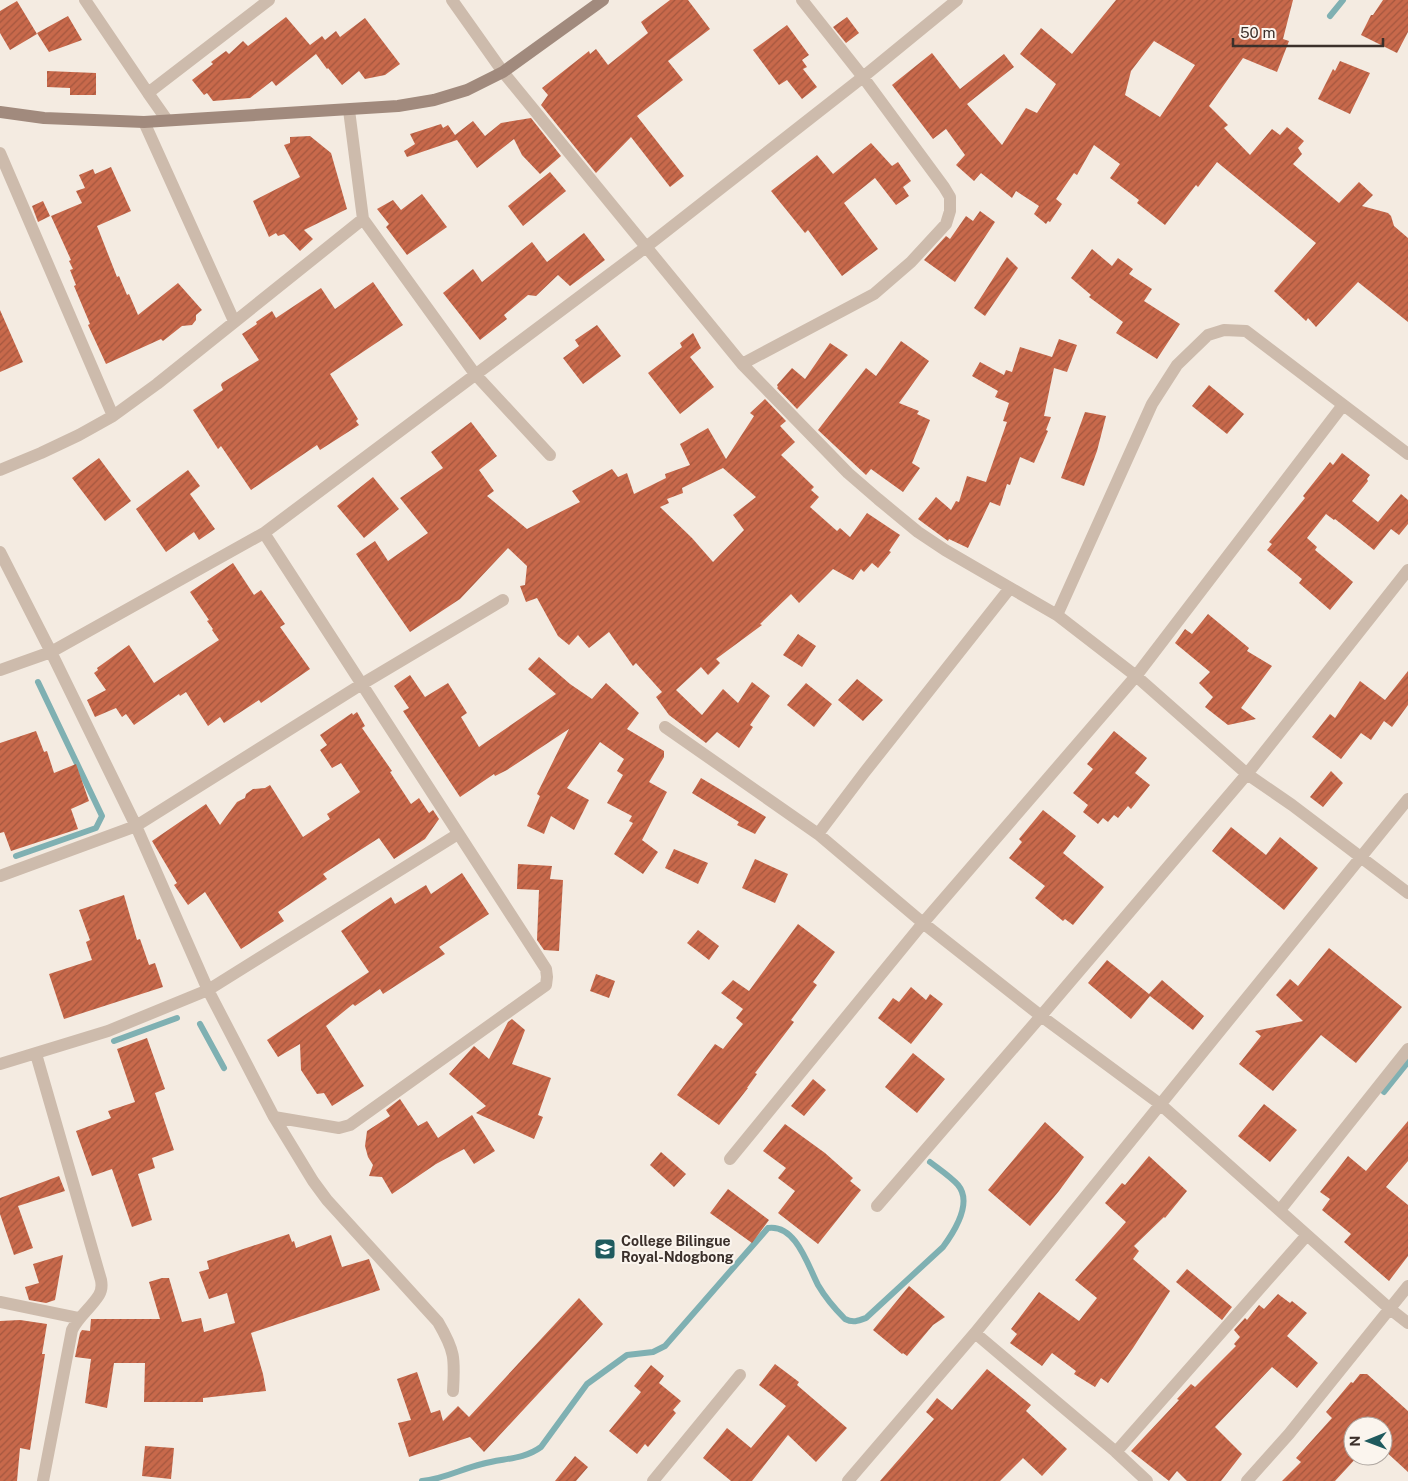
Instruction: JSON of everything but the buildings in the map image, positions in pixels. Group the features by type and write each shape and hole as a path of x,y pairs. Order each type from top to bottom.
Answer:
{"main road":[{"path":"0,112 44,118 144,122 349,110 398,106 434,100 467,90 503,72 603,0"}],"street":[{"path":"85,0 167,120"},
{"path":"148,93 268,0"},
{"path":"452,0 503,72 742,364 848,473 918,532 945,550 1057,615 1136,676 1247,774 1292,805 1408,894"},
{"path":"742,364 874,294 911,262 946,224 950,211 950,198 944,187 802,0"},
{"path":"0,670 51,652 264,533 646,247 957,0"},
{"path":"349,110 363,219 475,374 550,455"},
{"path":"144,122 234,321"},
{"path":"0,153 113,416"},
{"path":"0,470 48,450 113,416 157,384 363,219"},
{"path":"1057,615 1152,404 1177,365 1208,335 1224,330 1246,331 1408,454"},
{"path":"730,1159 923,923 1136,676 1343,405"},
{"path":"264,533 546,969 548,977 546,985 350,1125 339,1128 274,1117"},
{"path":"0,552 136,826 208,990 274,1117 312,1181 438,1322 451,1344 455,1364 453,1391"},
{"path":"877,1206 1042,1016 1247,774 1408,570"},
{"path":"818,834 1010,588"},
{"path":"0,876 136,826 362,684 503,600"},
{"path":"665,727 818,834 923,923 1042,1016 1160,1104 1408,1323"},
{"path":"848,1481 975,1333 1408,799"},
{"path":"0,1064 108,1031 208,990 458,834"},
{"path":"1280,1210 1408,1049"},
{"path":"36,1054 102,1288 100,1295 78,1318 68,1342 43,1481"},
{"path":"1116,1452 1307,1235"},
{"path":"1247,1481 1289,1434 1408,1286"},
{"path":"0,1302 78,1318"},
{"path":"975,1333 1116,1452 1147,1481"},
{"path":"653,1481 740,1375"}],"waterway":[{"path":"1330,16 1343,0"},
{"path":"16,856 96,828 102,816 38,682"},
{"path":"114,1041 177,1018"},
{"path":"200,1024 224,1068"},
{"path":"1384,1092 1408,1062"},
{"path":"422,1481 482,1464 520,1457 541,1447 587,1384 627,1355 653,1352 665,1346 768,1228 778,1229 793,1239 800,1248 821,1290 845,1319 856,1321 866,1318 943,1247 957,1226 963,1209 964,1200 962,1192 955,1182 930,1162"}],"place":[{"name":"College Bilingue Royal-Ndogbong","path":"605,1249"}]}
